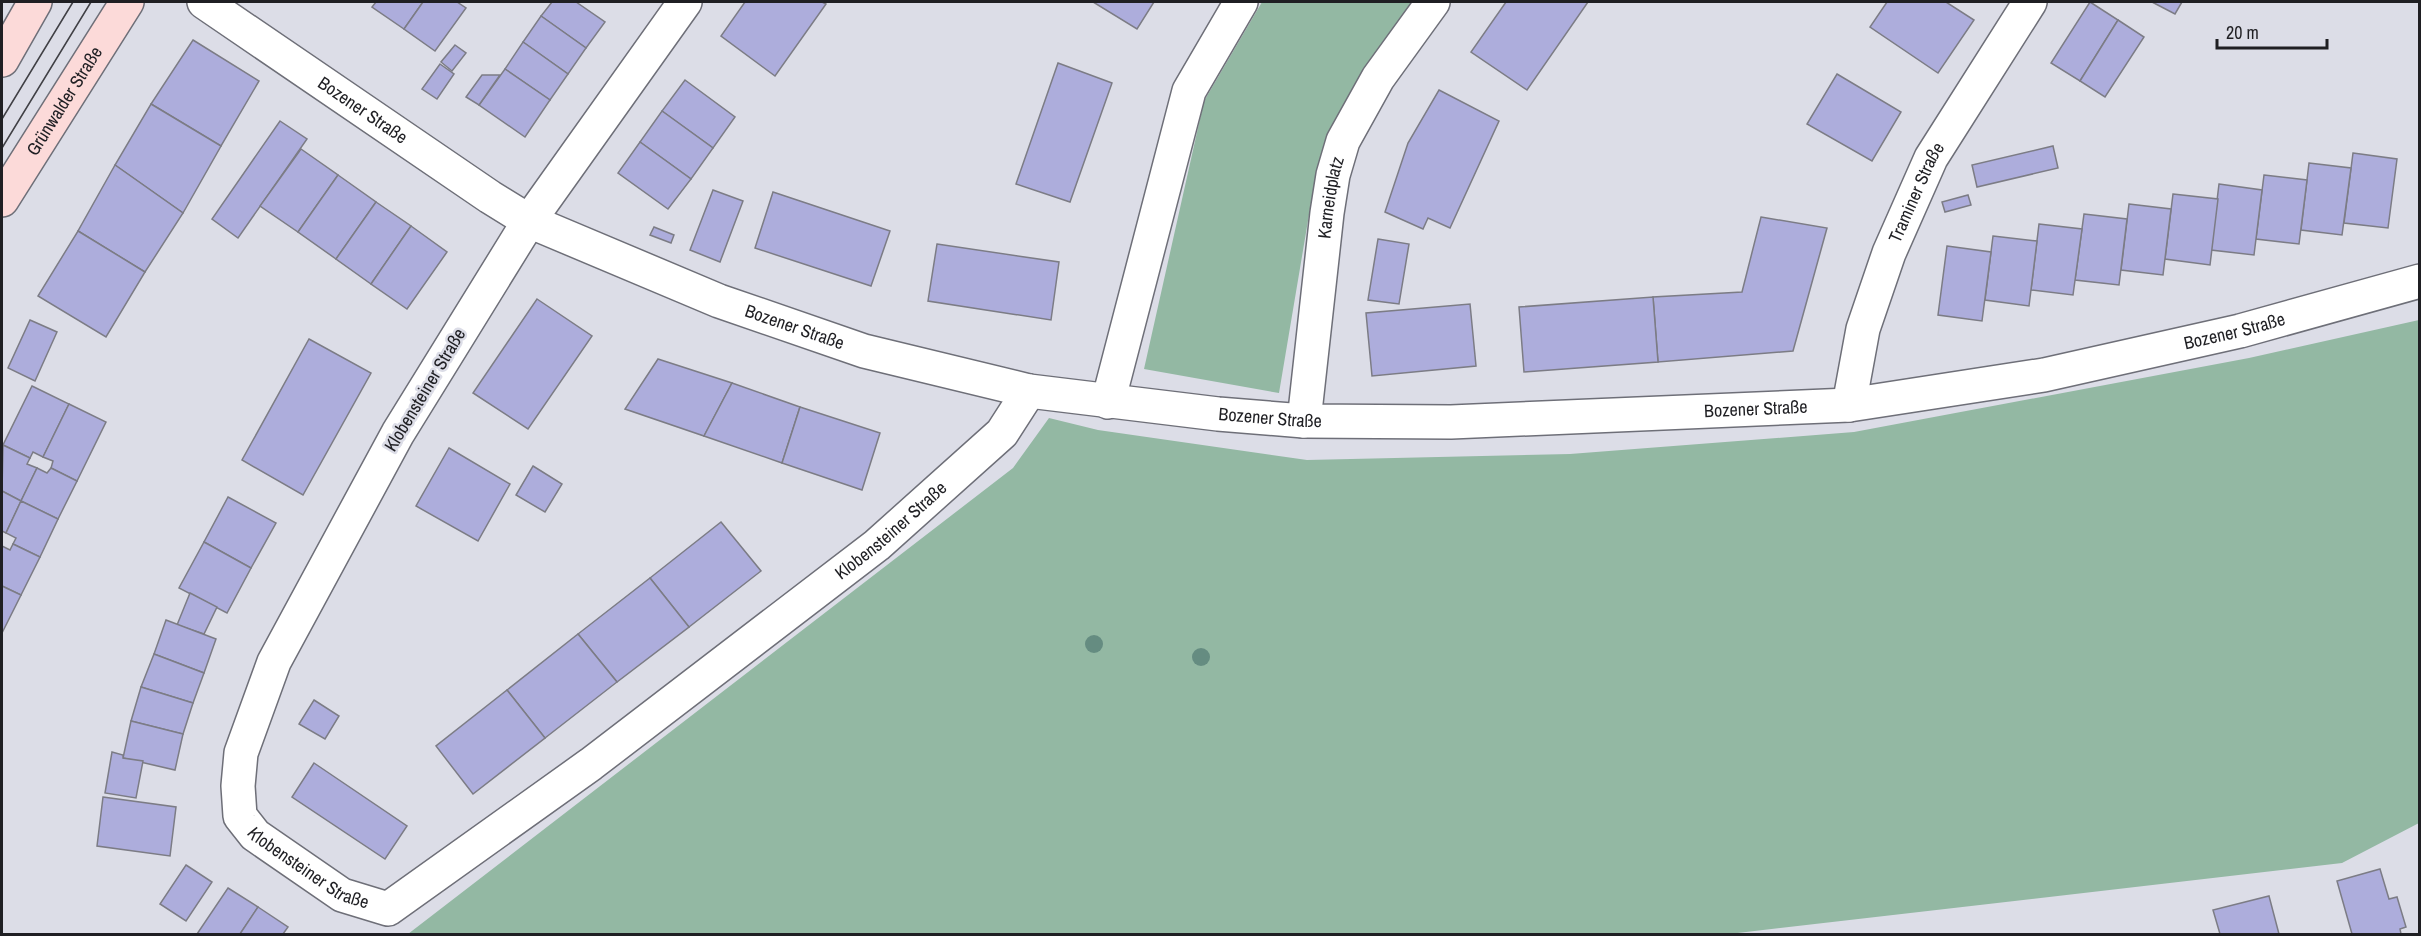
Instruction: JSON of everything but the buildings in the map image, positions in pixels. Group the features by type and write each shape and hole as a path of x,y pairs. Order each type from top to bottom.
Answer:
{"main road":[{"path":"2,60 35,2"},
{"name":"Grünwalder Straße","path":"2,201 57,109 128,2"}],"street":[{"name":"Bozener Straße","path":"204,2 490,197 529,221 719,301 853,347 1029,391 1108,402 1304,421 1452,422 1849,405 2044,375 2240,331 2420,281"},
{"name":"Klobensteiner Straße","path":"685,2 529,221 398,433 274,662 241,753 238,786 240,816 255,835 342,895 388,909 591,764 877,544 1002,433 1029,391"},
{"path":"1108,402 1189,91 1241,2"},
{"name":"Karneidplatz","path":"1304,421 1327,213 1333,175 1343,141 1378,78 1432,2"},
{"name":"Traminer Straße","path":"1849,405 1863,329 1889,253 1931,158 2030,2"}],"green space":[{"path":"1262,2 1415,2 1361,79 1314,185 1279,393 1144,369 1204,101"},
{"path":"2419,320 2419,823 2342,863 1729,934 408,934 1013,468 1049,418 1098,430 1307,460 1570,454 1854,432 2249,358"}],"tram line":[{"path":"2,119 73,2"},
{"path":"2,148 91,2"}]}
